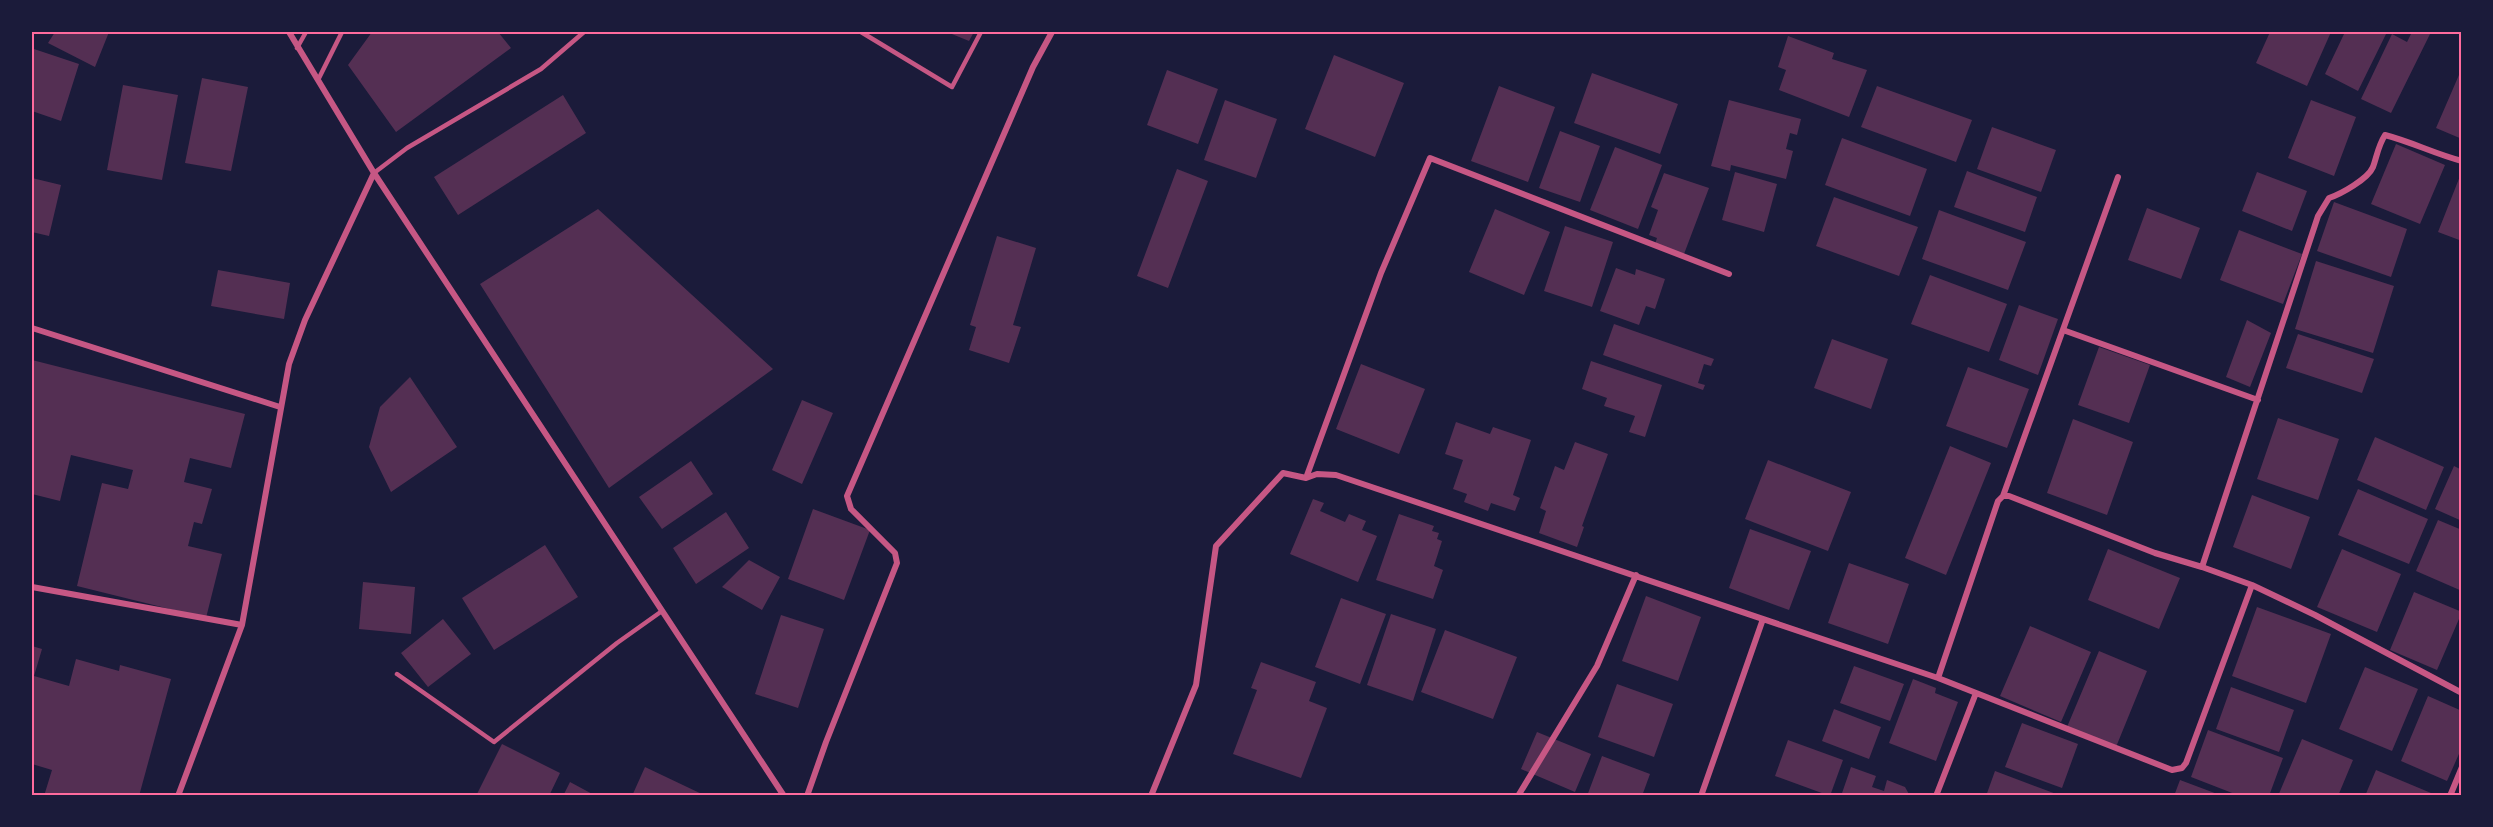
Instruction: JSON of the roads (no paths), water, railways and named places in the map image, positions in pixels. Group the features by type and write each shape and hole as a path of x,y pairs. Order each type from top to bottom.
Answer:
{"street":[{"path":"288,32 374,173 784,795"},
{"path":"807,795 897,563 895,553 851,509 847,496 1033,67 1052,32"},
{"path":"2202,567 2318,216 2329,198 2342,193 2372,169 2377,148 2385,135 2416,143 2439,154 2462,161"},
{"path":"1306,478 1381,273 1430,158 1729,274"},
{"path":"178,795 242,625 289,364 305,320 374,173"},
{"path":"1938,678 1998,501 2003,496 2118,177"},
{"path":"32,328 280,407"},
{"path":"2063,330 2258,400"},
{"path":"1151,795 1196,685 1216,546 1282,472 1306,478 1317,474 1336,475 1636,575 1938,678 2172,770 2177,770 2186,763 2252,585"},
{"path":"2003,496 2015,498 2155,554 2202,567 2252,585 2315,615 2462,693"},
{"path":"1518,795 1597,666 1636,575"},
{"path":"32,587 242,625"},
{"path":"1701,795 1763,619"},
{"path":"1936,795 1976,693"},
{"path":"2450,795 2462,767"}],"lane":[{"path":"297,48 306,32"},
{"path":"318,80 342,32"},
{"path":"374,173 407,148 541,69 584,32"},
{"path":"861,32 952,87 981,32"},
{"path":"397,674 494,742 617,643 662,610"}]}
